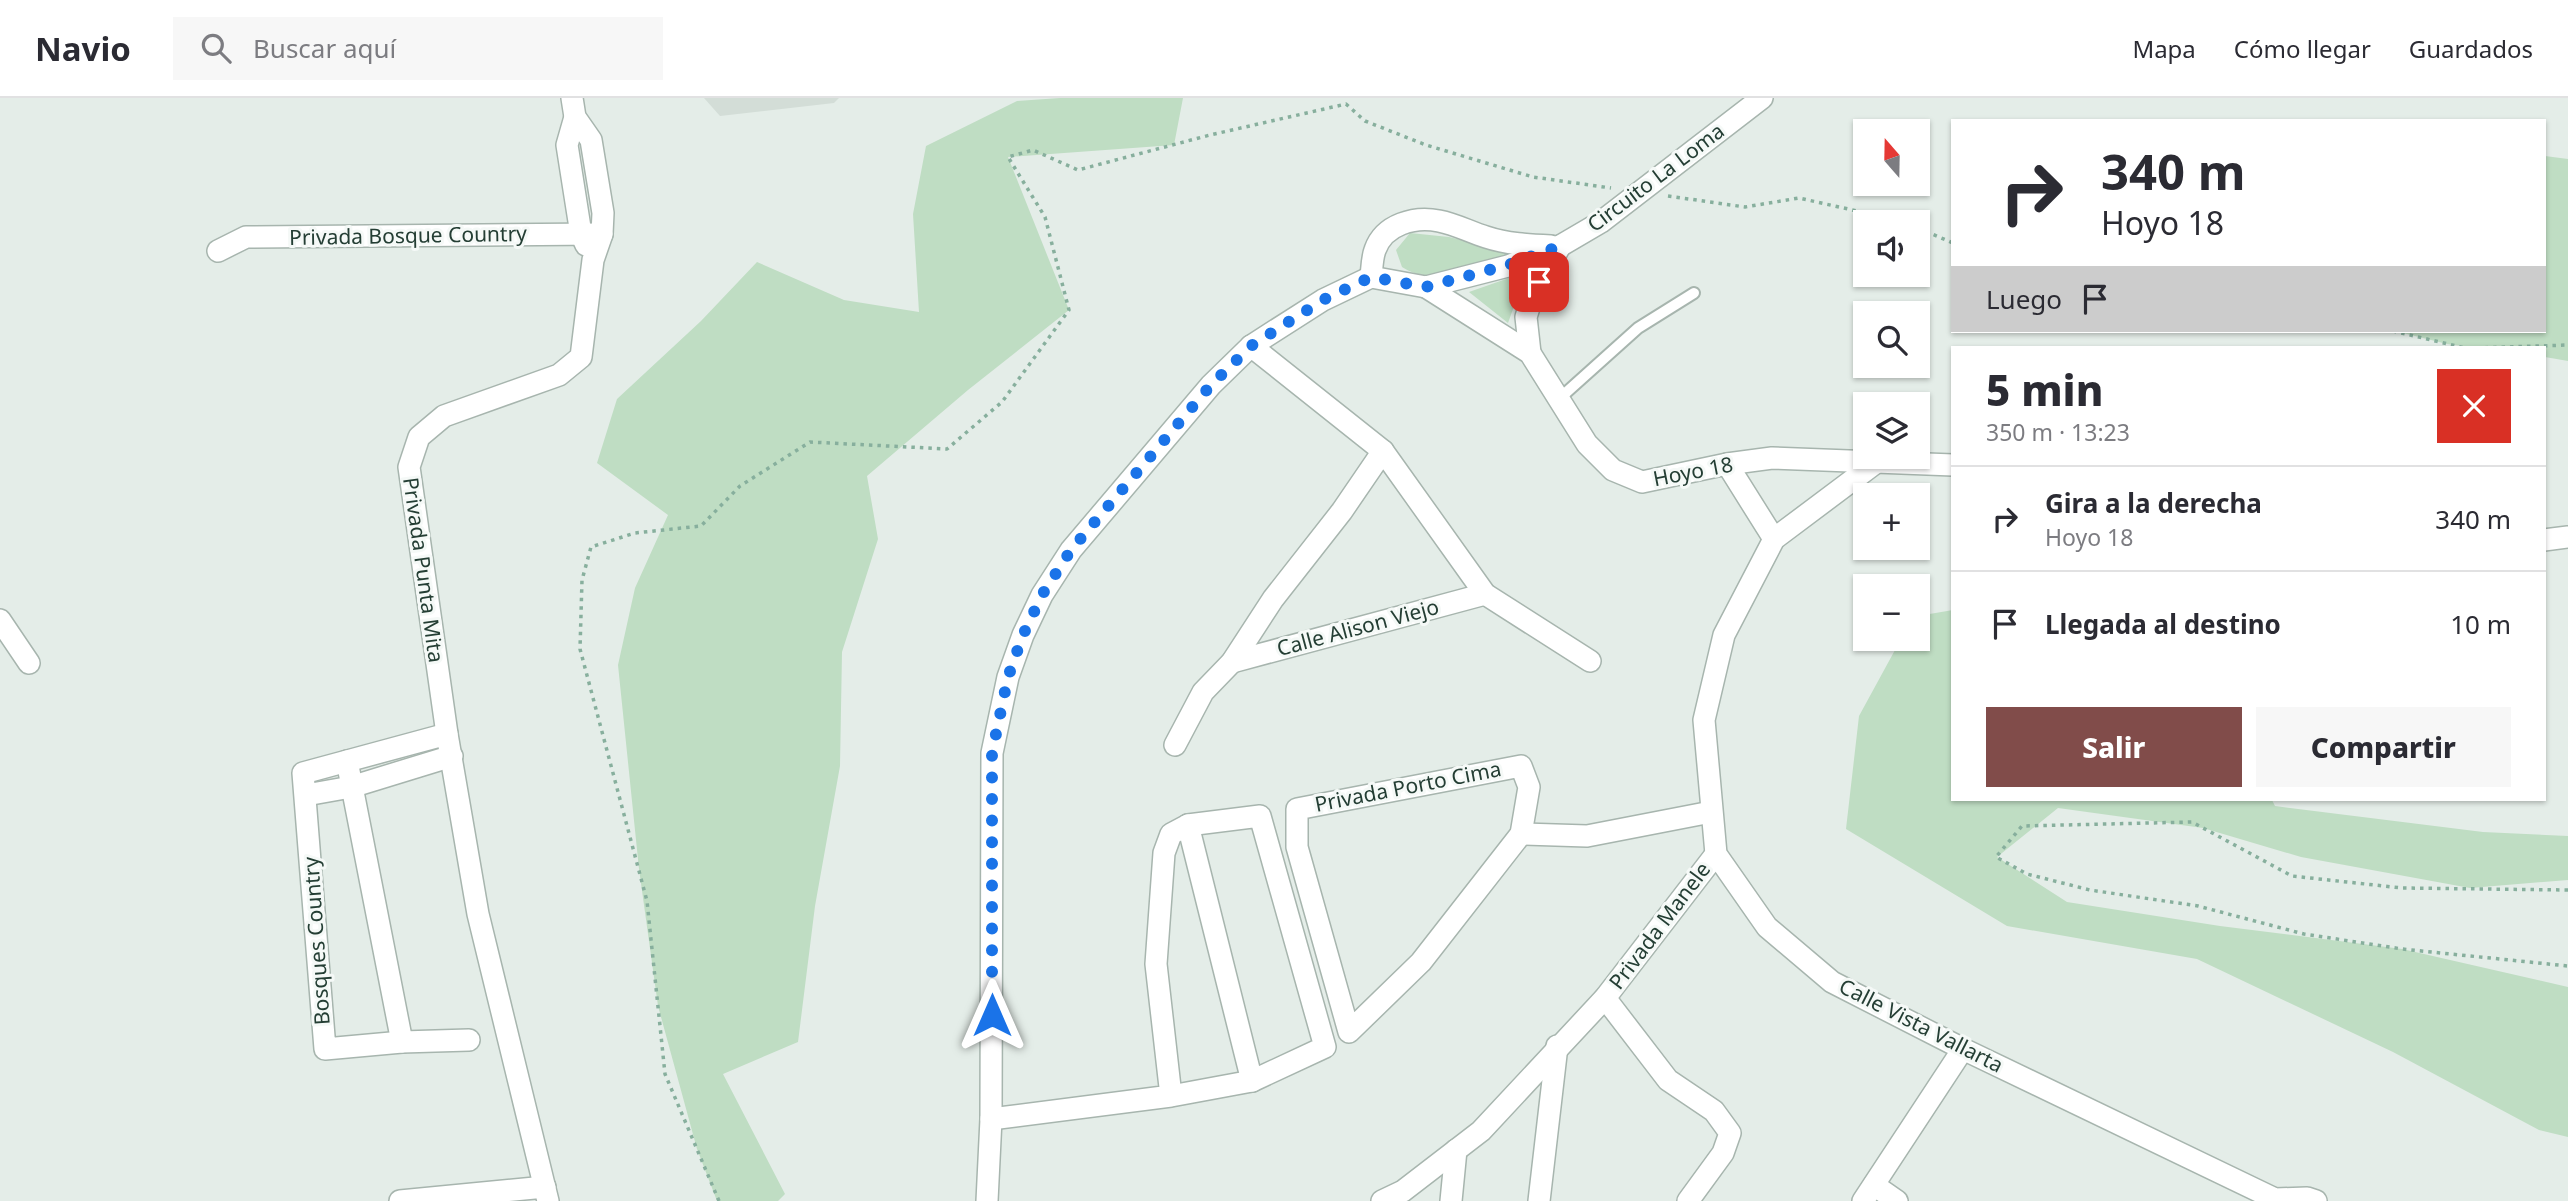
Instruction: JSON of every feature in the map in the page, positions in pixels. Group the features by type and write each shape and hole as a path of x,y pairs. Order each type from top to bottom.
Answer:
{"street":[{"name":"Circuito La Loma","path":"1371,277 1426,287 1508,265 1560,246 1601,222 1762,98"},
{"path":"574,107 591,140 603,213 602,233"},
{"path":"574,107 567,145 581,234 593,260"},
{"path":"988,1201 991,1119 992,753 1008,677 1023,635 1042,595 1071,550 1211,385 1251,346 1323,300 1371,277 1375,249 1385,234 1398,224 1420,219 1440,221 1488,238 1512,243 1560,246"},
{"name":"Privada Bosque Country","path":"218,251 246,237 602,233"},
{"name":"Privada Punta Mita","path":"546,1194 478,914 447,734 409,467 419,437 444,416 559,375 581,357 593,260 602,233"},
{"name":"Hoyo 18","path":"1530,353 1527,317 1529,307 1539,282 1560,246"},
{"name":"Hoyo 18","path":"1426,287 1530,353 1587,444 1613,470 1642,482 1727,464 1772,458 1853,460"},
{"path":"1251,346 1383,451 1485,594 1590,662"},
{"name":"Calle Alison Viejo","path":"1175,745 1203,692 1232,662 1273,599 1342,511 1383,451"},
{"path":"1727,464 1774,539"},
{"name":"Hoyo 18","path":"1930,464 1951,465"},
{"name":"Calle Vista Vallarta","path":"1867,469 1774,539 1724,635 1704,720 1710,812 1716,854 1767,927 1832,982 1963,1049 2276,1200 2306,1198 2316,1201"},
{"path":"2546,540 2568,537"},
{"name":"Calle Alison Viejo","path":"1232,662 1485,594"},
{"path":"0,620 29,663"},
{"path":"402,1042 347,761 447,734"},
{"path":"306,795 351,786 452,756"},
{"name":"Bosques Country","path":"347,761 303,773 325,1049 402,1042 470,1040"},
{"name":"Privada Porto Cima","path":"1521,766 1529,787 1521,834 1421,962 1349,1032 1297,847 1297,809 1521,766"},
{"path":"1521,834 1587,836 1710,812"},
{"path":"991,1119 1171,1096 1252,1081 1325,1046 1259,816 1188,825 1171,834 1164,853 1156,964 1171,1096"},
{"path":"1188,825 1252,1081"},
{"name":"Privada Manele","path":"1382,1201 1403,1191 1481,1130 1605,998 1716,854"},
{"name":"Privada Manele","path":"1605,998 1668,1080 1714,1111 1730,1133 1723,1153 1688,1201"},
{"path":"1539,1201 1558,1046"},
{"path":"1897,1201 1868,1193 1963,1049"},
{"path":"1451,1201 1456,1150"},
{"path":"400,1201 546,1194"}],"lane":[{"path":"1560,398 1638,328 1694,293"}],"path":[{"path":"719,1201 665,1074 647,901 580,649 582,580 591,547 635,533 701,526 740,486 810,442 947,449 1002,402 1069,310 1045,217 1008,157 1033,150 1078,170 1210,135 1346,104 1365,121 1453,153 1533,177 1745,207 1799,198 1853,210"},
{"path":"1930,233 1951,242"},
{"path":"2401,333 2457,346"},
{"path":"2537,346 2568,345"},
{"path":"2568,890 2402,888 2292,876 2192,821 2022,826 1996,857 2027,874 2078,887 2198,906 2304,934 2402,949 2568,966"}],"shaded area":[{"path":"704,98 839,98 834,103 720,116"}],"green space":[{"path":"1060,98 1183,98 1174,145 1008,157 1069,310 968,390 867,476 878,539 842,652 840,766 815,906 798,1042 723,1074 785,1194 778,1201 717,1201 697,1149 658,1006 639,869 618,665 635,588 668,515 597,463 617,399 701,321 757,262 844,300 919,312 913,214 926,146 1017,101"},
{"path":"2546,156 2568,159 2568,361 2546,357 2546,346 2447,344 2403,333 2546,333"},
{"path":"1410,233 1449,237 1519,254 1460,273 1430,276 1402,267 1396,250"},
{"path":"1540,267 1518,295 1508,323 1469,292"},
{"path":"1951,610 1951,801 2272,801 2275,806 2483,832 2568,836 2568,880 2470,888 2301,857 2203,828 2058,808 1997,857 2067,902 2220,926 2402,949 2568,987 2568,1137 2539,1130 2393,1052 2197,959 2007,926 1846,829 1859,716 1894,651 1930,651 1930,614"}],"route":[{"path":"992,1015 992,753 1008,677 1023,635 1042,595 1071,550 1211,385 1251,346 1323,300 1371,277 1426,287 1508,265 1560,246 1539,282"}]}
